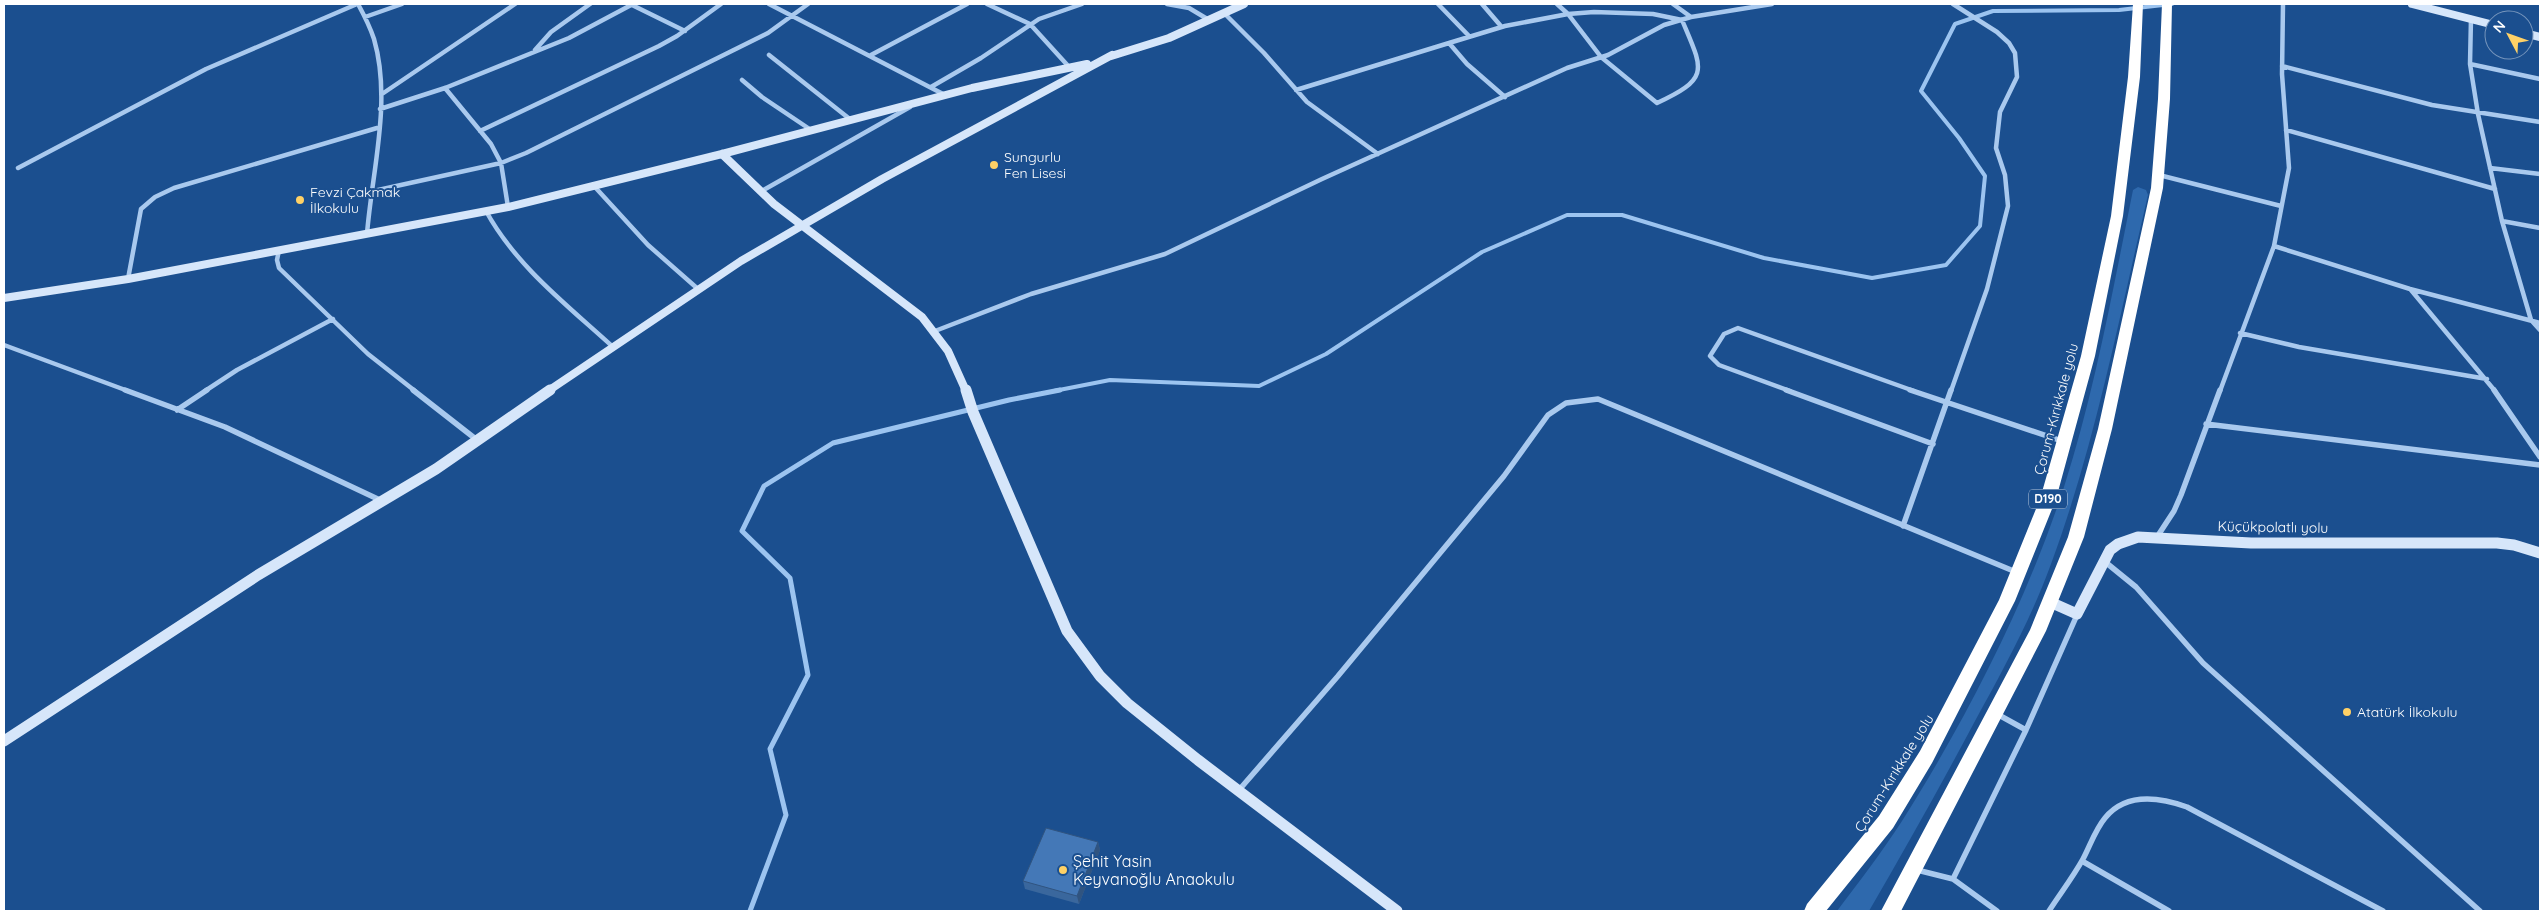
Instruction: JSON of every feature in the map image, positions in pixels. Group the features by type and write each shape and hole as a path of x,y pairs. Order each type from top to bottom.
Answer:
{"highway":[{"name":"Çorum-Kırıkkale yolu","path":"1814,911 1867,847 1904,794 1969,678 2007,601 2048,499 2088,356 2117,216 2134,77 2138,4"},
{"name":"D190","path":"1891,911 1997,714 2050,602 2076,537 2103,438 2159,174 2168,4"}],"street":[{"path":"18,168 206,69 330,13 357,4 376,43 382,94 369,192 367,235"},
{"path":"365,17 402,4"},
{"path":"382,94 516,4"},
{"path":"535,50 536,46 546,37 590,4"},
{"path":"380,109 445,88 535,50 569,38 633,4 685,31"},
{"path":"480,131 659,46 685,31 721,4"},
{"path":"769,4 946,95"},
{"path":"369,192 500,163 526,153 768,33 808,4"},
{"path":"871,55 967,4"},
{"path":"987,4 994,5 1030,24 1070,68"},
{"path":"931,87 981,58 1030,24 1055,12 1082,4"},
{"path":"1167,4 1189,8 1209,20"},
{"path":"1438,4 1469,36"},
{"path":"1482,4 1500,25"},
{"path":"1557,4 1566,11 1601,57 1656,103 1673,96 1696,79 1700,72 1700,65 1682,20"},
{"path":"1673,4 1691,17"},
{"path":"935,331 1031,294 1165,254 1567,68 1601,57 1664,25 1691,17 1769,4"},
{"path":"2157,538 2174,511 2274,246 2289,168 2282,66 2283,4"},
{"path":"2412,4 2484,21"},
{"path":"4,298 128,279 508,207 722,154 946,95 1070,68 1169,38 1238,5"},
{"path":"1903,526 1988,289 2008,206 2005,174 1996,148 2000,112 2017,77 2015,53 2009,43 1987,25 1955,5"},
{"path":"1296,90 1449,43 1500,25 1566,11 1595,8 1648,11 1682,20"},
{"path":"1224,13 1264,53 1296,90 1326,119 1378,154"},
{"path":"2471,18 2470,64 2478,114 2502,221 2531,320 2540,330"},
{"path":"1449,43 1467,64 1505,97"},
{"path":"769,55 851,120"},
{"path":"4,741 258,575 436,469 698,289 801,225 1112,55"},
{"path":"2470,64 2540,79"},
{"path":"2282,66 2432,105 2478,114 2540,122"},
{"path":"742,80 774,106 811,130"},
{"path":"445,88 491,144 500,163 508,207"},
{"path":"760,192 919,102"},
{"path":"128,279 141,208 155,197 174,188 378,128"},
{"path":"2286,130 2495,189"},
{"path":"722,154 760,192 801,225 909,305 935,331 950,353 962,379 972,412 1052,600 1067,631 1082,654 1127,703 1397,911"},
{"path":"2490,168 2540,174"},
{"path":"2159,174 2282,206"},
{"path":"594,186 648,245 698,289"},
{"path":"486,211 502,238 521,261 613,347"},
{"path":"2502,221 2540,228"},
{"path":"2274,246 2410,289 2540,323"},
{"path":"279,250 277,260 279,268 332,320 368,354 477,440"},
{"path":"2410,289 2487,379 2540,457"},
{"path":"176,410 237,370 332,320"},
{"path":"1933,444 1719,365 1710,356 1724,334 1738,328 1948,403 2065,442"},
{"path":"2240,333 2299,347 2487,379"},
{"path":"4,345 224,427 383,501"},
{"path":"1239,790 1338,676 1498,483 1548,415 1566,403 1598,399 2018,574"},
{"path":"2206,424 2540,465"},
{"name":"Küçükpolatlı yolu","path":"2077,614 2110,550 2128,539 2138,537 2251,543 2496,543 2514,545 2540,553"},
{"path":"2103,561 2136,587 2203,664 2428,862 2480,911"},
{"path":"1953,879 2026,730 2077,614 2050,602"},
{"path":"1997,714 2026,730"},
{"path":"2049,911 2082,861 2105,819 2112,812 2132,801 2158,798 2187,807 2383,911"},
{"path":"2082,861 2169,911"},
{"path":"1914,869 1953,879 1997,911"}],"shaded area":[{"path":"2138,187 2146,190 2148,195 2105,381 2067,519 2043,584 2026,624 1996,683 1869,911 1837,911 1894,833 1926,782 1972,701 2032,574 2064,487 2085,414 2103,339 2133,190"}],"building":[{"name":"Şehit Yasin Keyvanoğlu Anaokulu","path":"1046,828 1098,842 1077,896 1023,881"}],"waterway":[{"path":"1054,391 1110,380 1259,386 1326,354 1482,252 1567,215 1622,215 1764,258 1872,278 1946,265 1980,226 1985,176 1959,138 1921,91 1955,24 1993,11 2119,10 2172,4"},
{"path":"750,911 786,815 770,749 808,675 790,578 742,531 764,486 833,443 1009,400 1060,390"}],"place":[{"name":"Sungurlu Fen Lisesi","path":"994,165"},
{"name":"Fevzi Çakmak İlkokulu","path":"300,200"},
{"name":"Atatürk İlkokulu","path":"2347,712"},
{"name":"Şehit Yasin Keyvanoğlu Anaokulu","path":"1063,870"}]}
